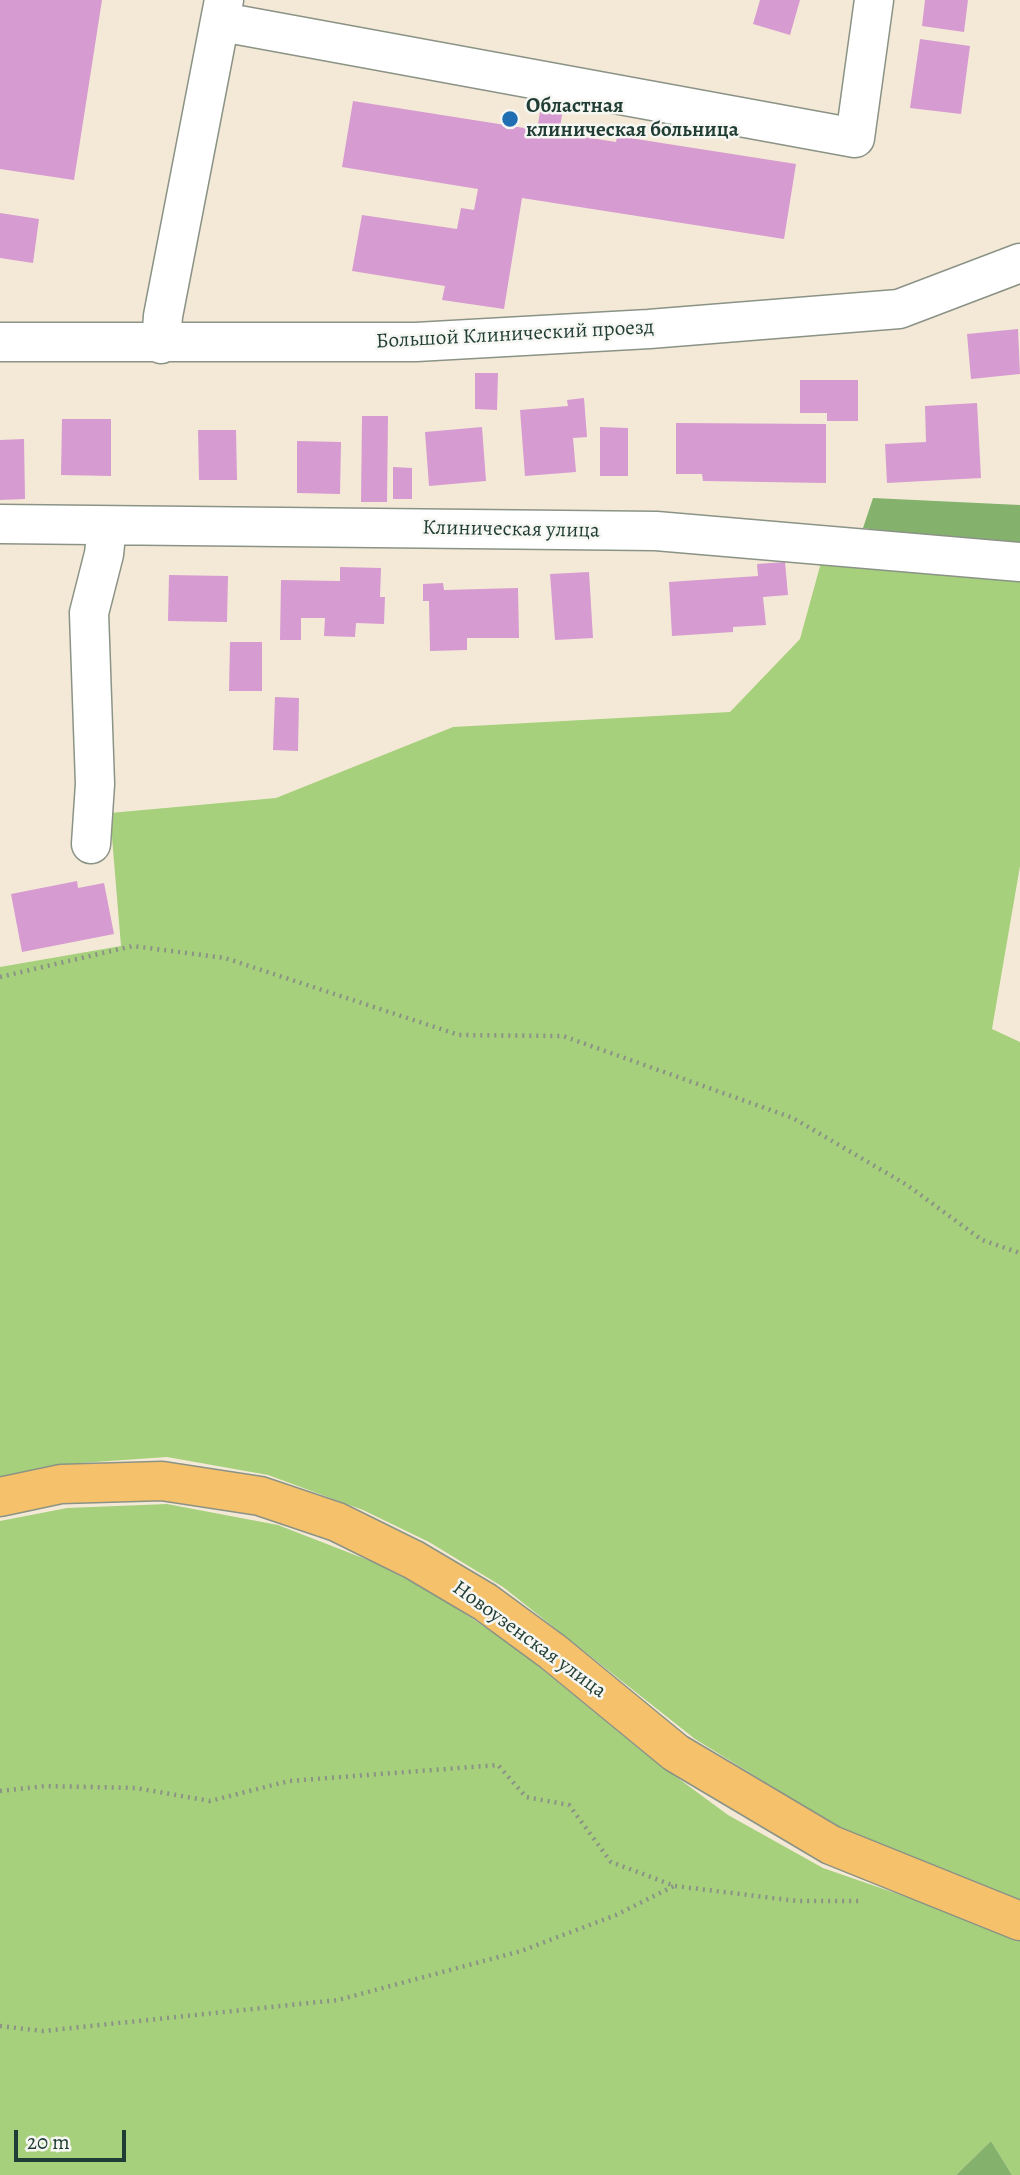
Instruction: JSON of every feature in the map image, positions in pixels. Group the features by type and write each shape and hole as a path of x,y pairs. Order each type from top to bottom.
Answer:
{"main road":[{"name":"Новоузенская улица","path":"0,1497 61,1484 162,1481 260,1496 337,1522 414,1560 485,1602 553,1652 676,1753 819,1838 1020,1921"}],"street":[{"path":"161,344 163,316 223,11 855,138 874,0"},
{"name":"Большой Клинический проезд","path":"0,342 416,342 649,329 899,309 1020,262"},
{"name":"Клиническая улица","path":"0,524 656,531 1020,562"},
{"path":"91,844 95,784 89,613 104,554 107,526"}],"path":[{"path":"0,977 134,946 225,958 459,1035 563,1036 793,1118 907,1185 982,1240 1020,1253"},
{"path":"0,1791 45,1786 136,1788 210,1801 289,1781 498,1765 526,1797 569,1805 611,1862 675,1886 797,1901 865,1901"},
{"path":"0,2026 43,2031 338,2000 521,1951 616,1914 675,1886"}],"green space":[{"path":"873,498 1020,505 1020,548 863,528"},
{"path":"822,559 1020,572 1020,866 992,1029 1020,1042 1020,1902 844,1831 695,1739 503,1587 429,1542 363,1510 268,1475 167,1457 67,1464 0,1477 0,967 121,946 110,813 276,798 453,727 730,712 800,639"},
{"path":"167,1504 278,1525 373,1562 437,1595 516,1648 648,1756 728,1815 823,1868 953,1913 1020,1941 1020,2175 1012,2175 991,2141 956,2175 0,2175 0,1521 67,1508"},
{"path":"991,2141 1012,2175 956,2175"}],"building":[{"path":"0,0 102,0 74,180 0,169"},
{"path":"760,0 800,0 790,35 753,24"},
{"path":"925,0 968,0 964,32 922,26"},
{"path":"920,39 970,46 961,114 910,108"},
{"path":"353,101 537,130 541,106 563,109 559,133 616,142 617,136 796,164 784,239 522,198 504,309 442,300 445,286 352,271 362,215 457,229 461,208 474,210 478,189 342,167"},
{"path":"0,213 39,219 33,263 0,258"},
{"path":"1018,329 1020,374 971,379 967,334"},
{"path":"475,373 498,373 497,410 475,409"},
{"path":"800,380 858,380 858,421 827,421 827,413 800,413"},
{"path":"584,398 587,437 573,438 576,472 525,476 520,410 568,406 567,400"},
{"path":"977,403 981,478 887,483 885,444 926,442 925,406"},
{"path":"362,416 388,416 387,502 361,502"},
{"path":"62,419 111,419 111,476 61,475"},
{"path":"676,423 826,424 826,483 703,481 702,474 676,474"},
{"path":"482,427 486,481 429,486 425,432"},
{"path":"600,427 628,428 628,476 600,476"},
{"path":"198,430 236,430 237,480 199,480"},
{"path":"24,439 25,499 0,500 0,440"},
{"path":"297,441 341,442 340,494 297,493"},
{"path":"393,467 412,468 412,499 393,499"},
{"path":"785,562 788,595 763,597 766,625 733,627 733,632 672,636 669,582 758,576 757,564"},
{"path":"340,567 381,568 380,597 385,597 384,624 356,623 355,637 324,636 325,618 301,618 301,640 280,640 281,580 340,581"},
{"path":"589,572 593,638 555,640 550,574"},
{"path":"169,575 228,576 227,622 168,621"},
{"path":"443,583 444,590 518,588 519,638 467,638 467,650 430,651 429,601 423,601 423,584"},
{"path":"230,642 262,642 262,691 229,691"},
{"path":"275,697 299,698 298,751 273,750"},
{"path":"77,881 78,888 104,883 114,934 22,952 11,894"}],"place":[{"name":"Областная клиническая больница","path":"510,119"}]}
